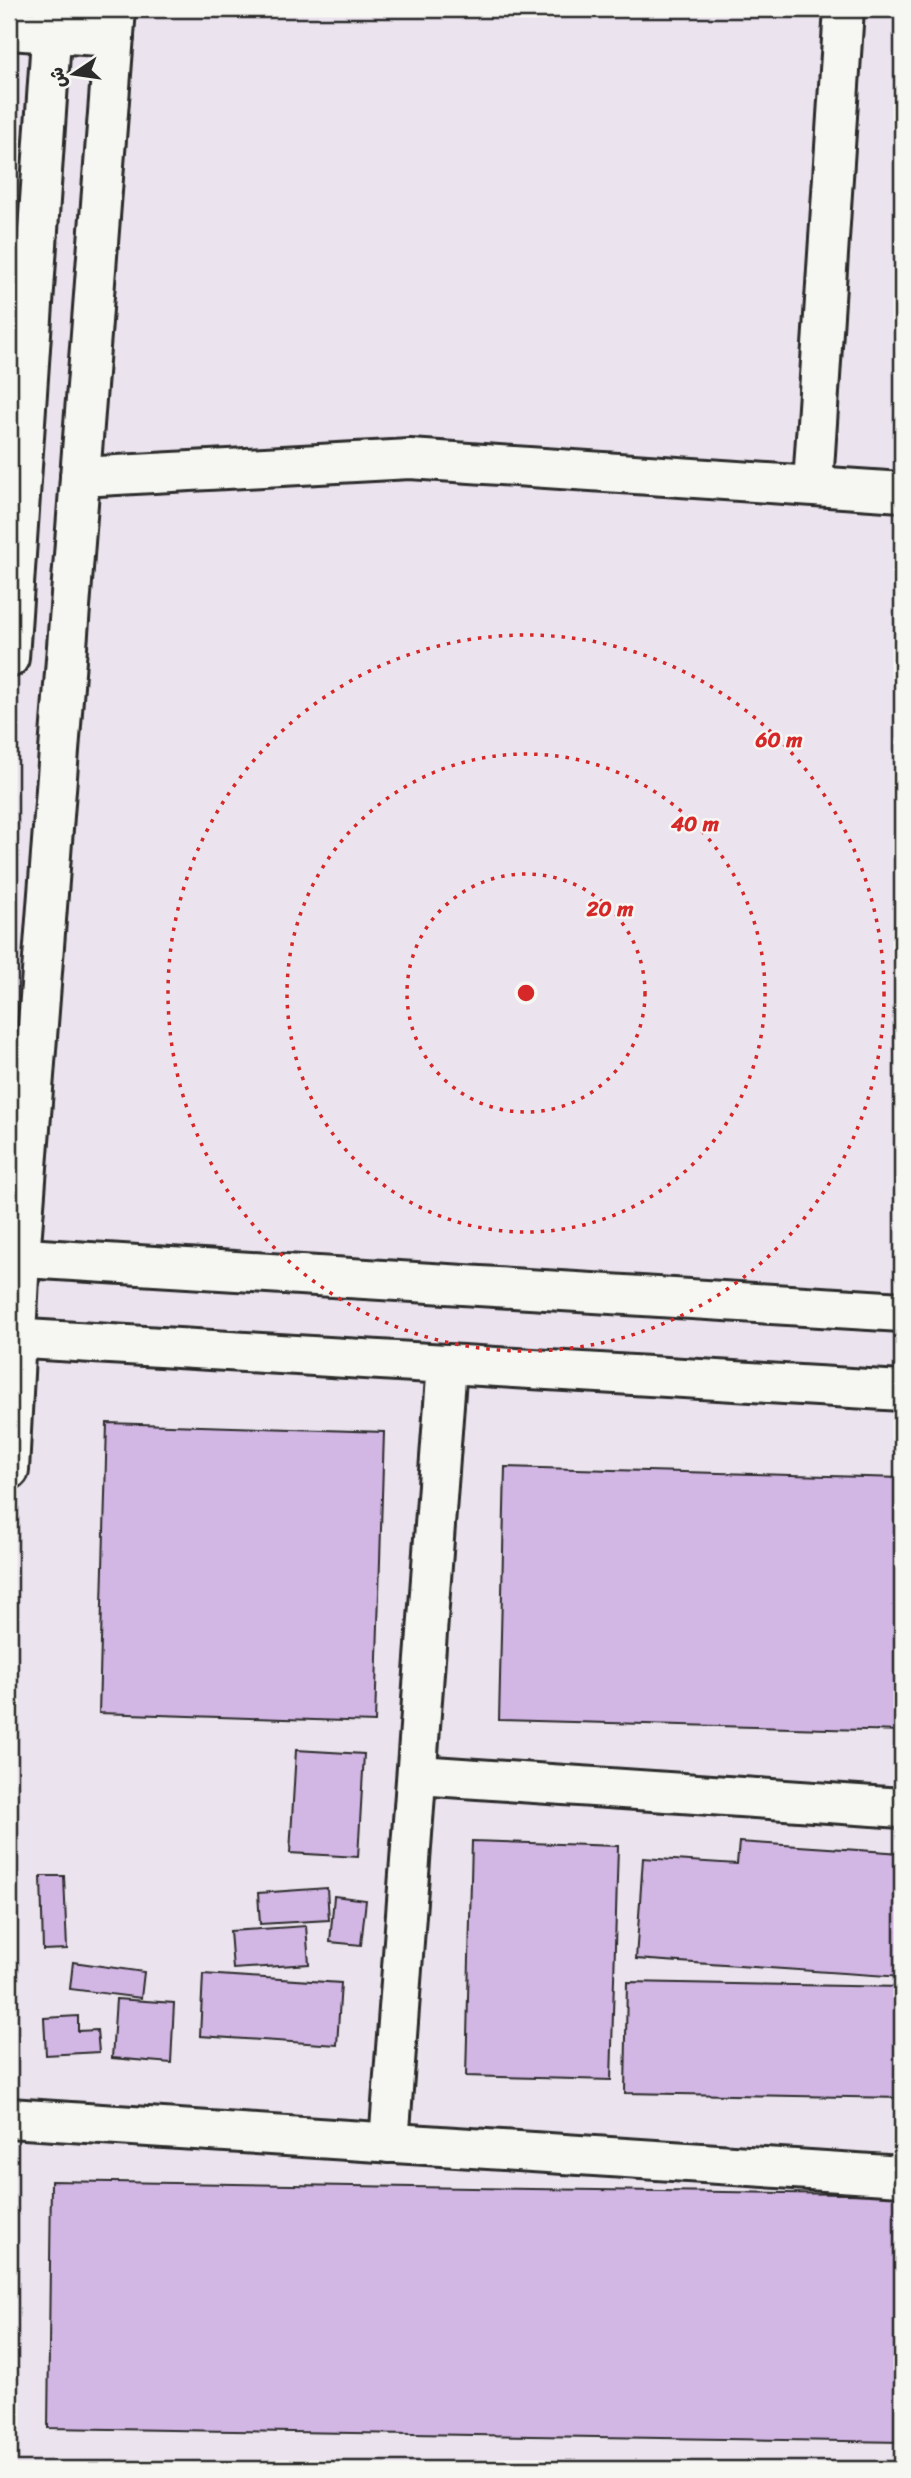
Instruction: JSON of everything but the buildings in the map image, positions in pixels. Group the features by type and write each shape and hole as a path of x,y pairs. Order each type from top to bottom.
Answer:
{"street":[{"path":"813,484 844,9"},
{"path":"9,658 16,443 52,20"},
{"path":"9,30 52,20 115,23 80,477 14,1257 9,1470"},
{"path":"80,477 410,459 902,492"},
{"path":"14,1257 902,1312"},
{"path":"13,1339 902,1391"},
{"path":"389,2143 447,1364"},
{"path":"418,1775 902,1808"},
{"path":"9,2118 902,2176"}]}
